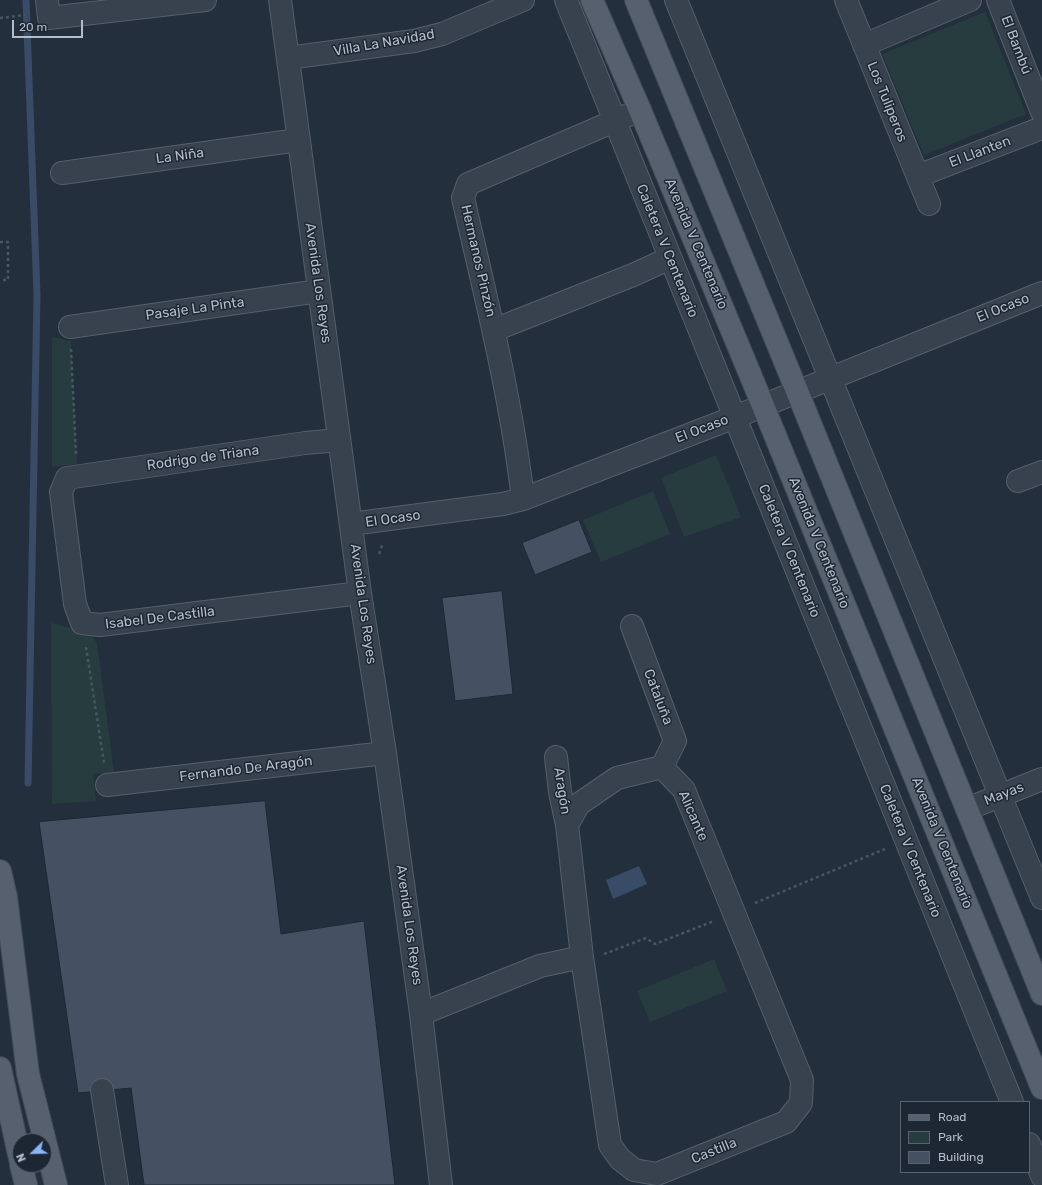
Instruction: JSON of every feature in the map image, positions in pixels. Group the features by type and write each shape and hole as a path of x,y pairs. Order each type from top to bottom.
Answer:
{"main road":[{"name":"Avenida V Centenario","path":"592,0 640,110 763,405 1042,1088"},
{"path":"636,0 1042,994"},
{"path":"0,871 6,897 28,1074 56,1185"},
{"path":"0,1068 14,1133"},
{"path":"23,1173 26,1185"}],"street":[{"path":"42,11 205,0"},
{"name":"Avenida Los Reyes","path":"280,0 360,594 385,753 421,1014 441,1185"},
{"name":"Villa La Navidad","path":"288,58 414,41 442,34 523,0"},
{"name":"Caletera V Centenario","path":"566,0 1012,1101"},
{"path":"676,0 831,377 1042,898"},
{"name":"Los Tuliperos","path":"846,0 929,204"},
{"path":"864,45 970,0"},
{"name":"El Bambú","path":"998,0 1042,112"},
{"name":"Hermanos Pinzón","path":"523,499 518,454 494,330 463,198 468,184 640,110"},
{"name":"El Llanten","path":"918,176 1042,128"},
{"name":"La Niña","path":"62,173 298,140"},
{"path":"494,330 633,275 670,258"},
{"name":"Pasaje La Pinta","path":"70,327 319,291"},
{"name":"El Ocaso","path":"351,524 503,504 523,499 735,417 1042,293"},
{"name":"Rodrigo de Triana","path":"72,477 305,443 339,440"},
{"path":"1018,481 1042,472"},
{"path":"72,477 62,492 62,499 75,604 82,623"},
{"name":"Isabel De Castilla","path":"82,623 100,625 360,594"},
{"name":"Cataluña","path":"632,626 675,740 662,767"},
{"name":"Fernando De Aragón","path":"107,785 385,753"},
{"name":"Aragón","path":"556,757 560,792 567,825"},
{"path":"632,1177 610,1145 582,957 567,825 579,804 617,778 662,767"},
{"name":"Alicante","path":"662,767 684,790 687,797 802,1080 801,1103"},
{"name":"Mayas","path":"967,809 1042,779"},
{"path":"421,1014 540,966 582,957"},
{"path":"102,1090 117,1185"},
{"name":"Castilla","path":"632,1177 657,1174 786,1122 801,1103"},
{"path":"1030,1146 1042,1176"}],"path":[{"path":"0,18 42,11"},
{"path":"0,242 8,242 8,280 0,280"},
{"path":"70,327 72,477"},
{"path":"82,623 107,785"}],"green space":[{"path":"985,12 1026,114 924,155 882,54"},
{"path":"52,337 71,341 77,464 52,467"},
{"path":"716,455 741,517 684,537 661,478"},
{"path":"653,491 670,534 601,562 583,520"},
{"path":"51,623 89,633 97,643 114,773 93,774 96,801 52,804"},
{"path":"714,959 727,991 650,1022 637,991"}],"water":[{"path":"639,866 647,884 613,899 606,880"}],"building":[{"path":"579,520 592,552 535,575 522,543"},
{"path":"502,591 513,694 455,701 442,598"},
{"path":"265,801 281,934 364,921 395,1185 144,1185 131,1088 78,1093 39,822"}],"waterway":[{"path":"26,0 37,295 28,783"}]}
